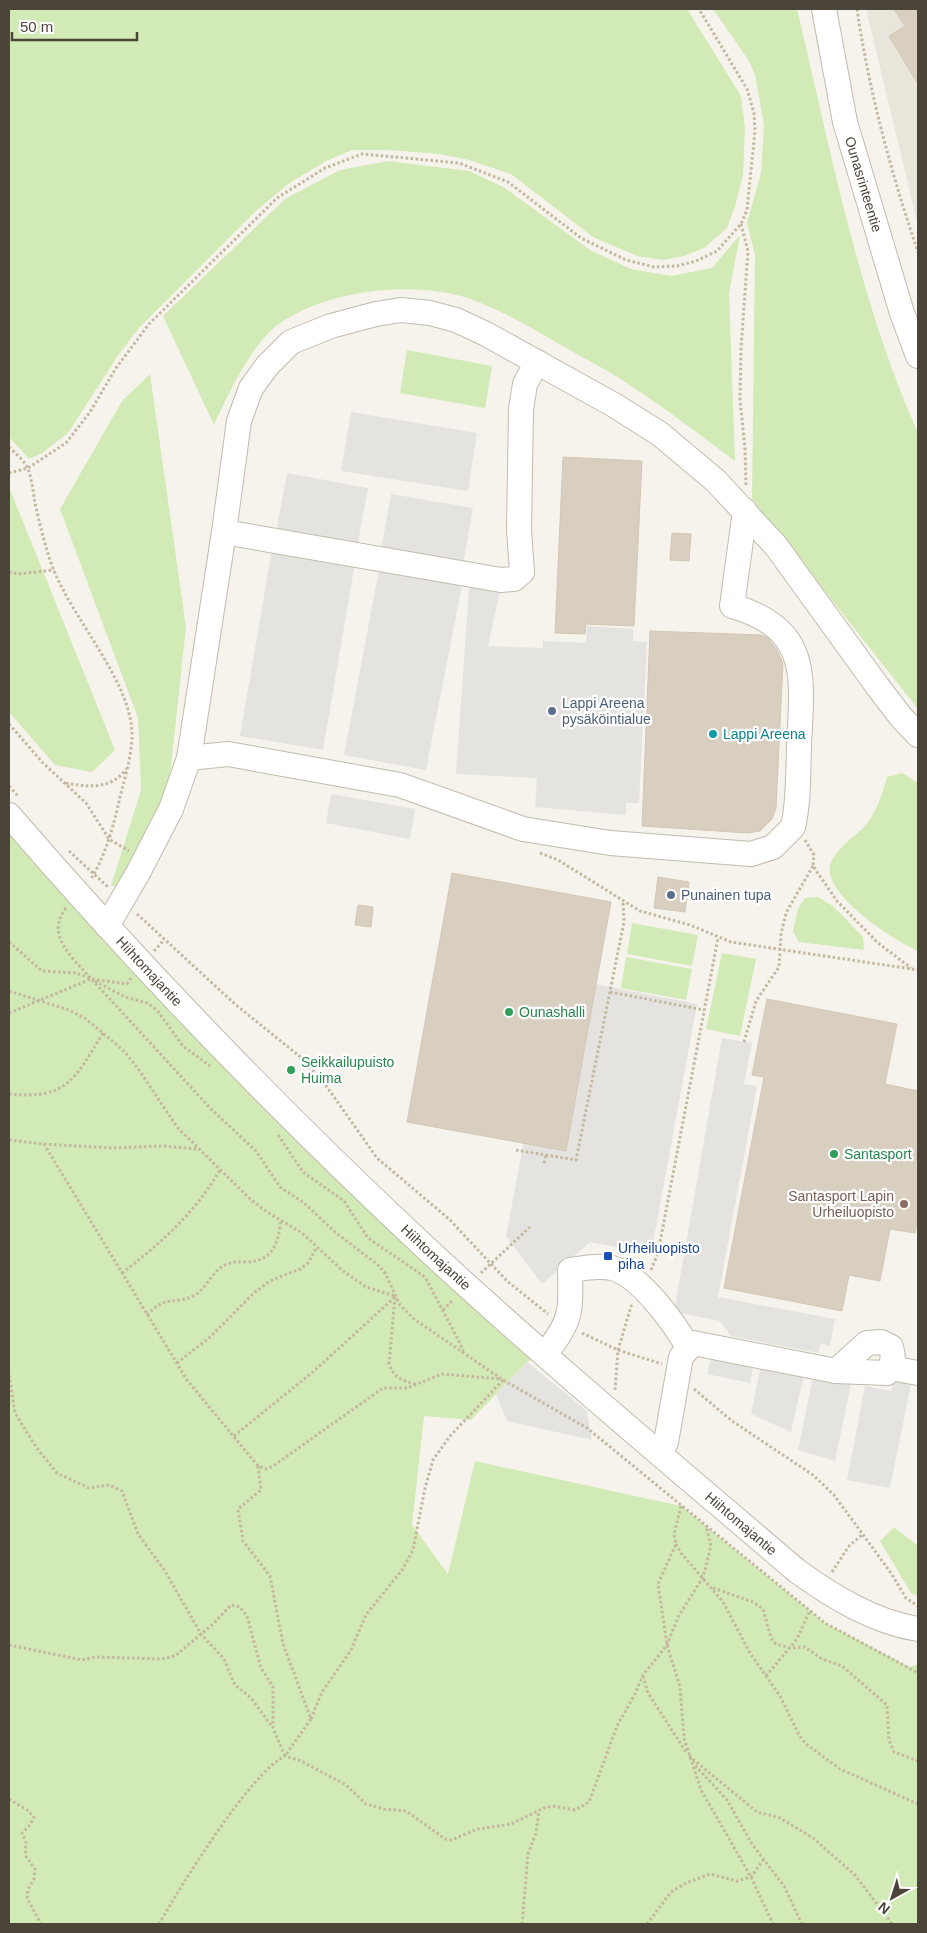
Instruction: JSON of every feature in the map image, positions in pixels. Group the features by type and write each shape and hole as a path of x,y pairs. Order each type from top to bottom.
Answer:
{"street":[{"name":"Ounasrinteentie","path":"824,9 845,122 902,313 918,356"},
{"path":"107,926 123,900 171,809 189,758 239,421 251,388 267,366 291,342 331,326 400,310 430,313 456,320 636,417 660,434 716,481 745,511 776,546 889,702 918,735"},
{"path":"224,532 501,580 514,579 522,572 519,530 521,409 525,384 537,362"},
{"path":"189,758 228,754 400,785 523,829 610,843 751,854 773,847 793,827 802,681 793,648 785,637 772,624 753,612 732,606 745,511"},
{"name":"Hiihtomajantie","path":"15,808 79,896 258,1087 468,1286 797,1571 822,1590 857,1608 907,1627 918,1629"},
{"path":"545,1354 566,1325 570,1307 570,1270 599,1266 614,1268 641,1285 675,1324 688,1347"},
{"path":"660,1454 666,1442 681,1357 693,1343 836,1371 888,1373 891,1368 918,1373"}],"path":[{"path":"9,472 28,468 66,443 90,412 116,368 149,324 277,198 324,168 362,154 459,163 508,182 581,238 626,260 654,267 696,261 717,251 741,224 747,210 755,131 754,113 748,89 699,9"},
{"path":"856,9 873,94 900,198 918,252"},
{"path":"741,224 748,251 740,399 745,449 745,511"},
{"path":"9,446 28,468 41,532 54,570 79,619 113,675 127,704 132,735 128,767 108,839 94,874"},
{"path":"9,572 18,574 54,570"},
{"path":"9,724 43,763 86,803 108,839"},
{"path":"65,783 85,787 98,786 113,782 128,767"},
{"path":"9,786 15,808"},
{"path":"744,1042 756,1001 779,967 781,934 786,913 813,866 814,855 793,827"},
{"path":"67,849 236,1005 303,1060 327,1087 377,1158 449,1219 490,1264 520,1293 566,1325 618,1350 667,1366 732,1421 813,1475 827,1488 891,1574 906,1598 918,1606"},
{"path":"538,853 558,860 640,911 690,925 718,938 743,945 918,970"},
{"path":"813,866 836,901 849,915 884,949 912,968"},
{"path":"79,896 61,916 57,933 61,943 91,979 210,1109 256,1151 280,1187 304,1203 335,1232 378,1265 385,1273 395,1296 414,1320 503,1380 587,1428 680,1506 674,1534 676,1544 681,1553 712,1588 734,1621 750,1653 780,1696 798,1734 806,1744 840,1769 918,1804"},
{"path":"516,1150 576,1160 624,922 623,902"},
{"path":"618,1350 629,1311 641,1285 650,1273 658,1253 718,938"},
{"path":"9,942 42,971 76,973 157,1010 183,1046 211,1067"},
{"path":"9,1013 91,979 127,984"},
{"path":"9,991 69,1010 86,1019 103,1032 125,1052 140,1070 177,1127 197,1149 250,1199 317,1247 366,1287 395,1296"},
{"path":"610,992 704,1010"},
{"path":"9,1094 32,1096 56,1091 75,1074 103,1032"},
{"path":"274,1128 303,1172 344,1201 368,1238 425,1277 464,1354"},
{"path":"9,1140 112,1148 163,1146 197,1149"},
{"path":"44,1144 177,1363 204,1402 258,1466 266,1469 273,1466 383,1388 407,1388 442,1374 503,1380"},
{"path":"544,1163 546,1155"},
{"path":"122,1273 183,1221 209,1189 220,1170"},
{"path":"147,1315 162,1302 193,1296 201,1291 223,1265 235,1261 256,1261 268,1256 278,1242 281,1220"},
{"path":"443,1310 530,1227"},
{"path":"177,1363 209,1338 255,1292 270,1281 300,1269 308,1263 317,1247"},
{"path":"395,1296 389,1364 391,1370 400,1379 418,1384"},
{"path":"234,1436 314,1371 395,1296"},
{"path":"9,1375 15,1413 36,1447 57,1473 89,1488 109,1485 122,1491 138,1534 166,1571 201,1634 224,1659 235,1685 251,1698 273,1728 285,1756 301,1761 346,1784 366,1804 384,1809 406,1811 445,1839 451,1840 478,1829 511,1824 539,1810 553,1806 575,1810 589,1802 617,1726 635,1694 643,1675 667,1645 678,1617 703,1577 711,1546 706,1526"},
{"path":"159,1924 205,1850 242,1799 257,1780 285,1756 311,1719 322,1692 351,1650 366,1614 402,1570 413,1550 425,1488 433,1460 450,1436 503,1380"},
{"path":"258,1466 261,1490 238,1509 243,1541 270,1576 283,1644 311,1719"},
{"path":"676,1544 658,1584 667,1645 680,1687 684,1738 688,1756 701,1790 751,1877 773,1924"},
{"path":"712,1588 753,1602 763,1610 771,1638 776,1644 790,1648 805,1647 822,1659 842,1666 867,1686 888,1706 888,1740 894,1752 918,1761"},
{"path":"9,1645 82,1660 95,1657 161,1659 175,1656 226,1612 231,1605 240,1607 247,1616 261,1668 272,1687 273,1728"},
{"path":"766,1676 790,1648 810,1611"},
{"path":"643,1675 648,1693 694,1767 726,1800 752,1844 784,1886 802,1924"},
{"path":"688,1756 757,1812 780,1818 819,1844 855,1875 892,1924"},
{"path":"9,1799 27,1810 34,1817 30,1826 22,1833 26,1843 25,1855 35,1869 34,1879 28,1889 27,1898 41,1924"},
{"path":"522,1924 528,1854 536,1833 539,1810"},
{"path":"646,1924 671,1892 686,1883 710,1874 737,1881 751,1877 764,1859"}],"shaded area":[{"path":"866,9 918,9 918,226"},
{"path":"351,412 477,433 468,491 341,471"},
{"path":"287,473 368,488 357,548 276,533"},
{"path":"391,494 473,508 463,565 381,551"},
{"path":"272,549 355,563 323,750 240,736"},
{"path":"379,570 462,585 426,770 344,755"},
{"name":"Lappi Areena pysäköintialue","path":"469,588 500,591 488,646 543,648 543,641 586,643 587,626 633,629 633,641 647,642 639,803 626,803 626,815 535,807 537,778 456,774"},
{"path":"331,794 415,809 410,839 326,823"},
{"path":"590,983 697,1004 651,1254 590,1242 542,1284 506,1236 524,1141"},
{"path":"722,1038 752,1043 744,1084 757,1086 718,1297 835,1319 830,1346 821,1344 818,1353 731,1336 720,1321 674,1312"},
{"path":"712,1354 754,1363 750,1383 707,1374"},
{"path":"527,1362 587,1411 592,1440 507,1421 496,1394"},
{"path":"761,1364 804,1374 791,1432 751,1414"},
{"path":"813,1377 851,1384 835,1461 798,1450"},
{"path":"894,1380 911,1384 890,1488 847,1480 865,1386 891,1391"}],"green space":[{"path":"9,9 687,9 741,96 745,128 743,175 727,228 704,248 684,256 663,260 637,256 593,237 511,174 469,160 440,154 388,150 352,150 326,161 288,184 257,210 139,328 119,354 68,433 42,453 29,459 9,437"},
{"path":"713,9 797,9 834,170 862,277 897,382 918,433 918,709 752,499 755,255 747,223 761,173 764,125 755,75 749,61"},
{"path":"388,161 469,171 505,188 590,250 631,269 671,276 712,268 740,235 729,293 735,461 669,412 620,379 524,324 485,305 461,296 415,289 365,292 340,297 317,304 295,314 276,326 249,358 214,425 163,316 285,199 340,170"},
{"path":"407,350 492,366 485,408 400,393"},
{"path":"150,374 186,627 169,784 119,886 111,886 141,790 138,718 60,509 122,401"},
{"path":"9,487 115,750 92,772 55,765 9,712"},
{"path":"902,773 918,783 918,951 877,927 861,914 836,888 830,875 831,863 837,852 865,826 873,815 887,777"},
{"path":"9,815 79,896 545,1354 527,1362 471,1420 424,1416 412,1525 448,1574 475,1461 681,1506 825,1623 910,1667 918,1664 918,1924 9,1924"},
{"path":"818,897 833,906 863,937 864,950 799,942 793,931 798,909 805,898"},
{"path":"632,923 698,935 692,966 627,954"},
{"path":"722,953 756,959 740,1036 706,1029"},
{"path":"626,957 692,969 686,1000 621,988"},
{"path":"894,1527 918,1546 918,1596 911,1593 880,1541"}],"building":[{"path":"894,9 918,9 918,84 889,36 905,26"},
{"path":"563,457 642,461 634,626 586,624 585,634 555,633"},
{"path":"672,533 691,534 689,561 670,560"},
{"name":"Lappi Areena","path":"650,631 761,635 768,638 777,650 783,663 776,808 772,819 760,831 748,833 642,826"},
{"name":"Ounashalli","path":"452,873 611,902 566,1151 407,1122"},
{"name":"Punainen tupa","path":"658,877 689,882 685,912 654,908"},
{"path":"358,905 373,907 371,927 355,925"},
{"name":"Santasport","path":"767,999 897,1024 885,1084 918,1091 918,1218 915,1233 890,1229 880,1281 849,1275 842,1311 724,1288 764,1077 752,1075"}],"place":[{"name":"Lappi Areena pysäköintialue","path":"552,711"},
{"name":"Lappi Areena","path":"713,734"},
{"name":"Punainen tupa","path":"671,895"},
{"name":"Ounashalli","path":"509,1012"},
{"name":"Seikkailupuisto Huima","path":"291,1070"},
{"name":"Santasport","path":"834,1154"},
{"name":"Santasport Lapin Urheiluopisto","path":"904,1204"},
{"name":"Urheiluopisto piha","path":"608,1256"}]}
